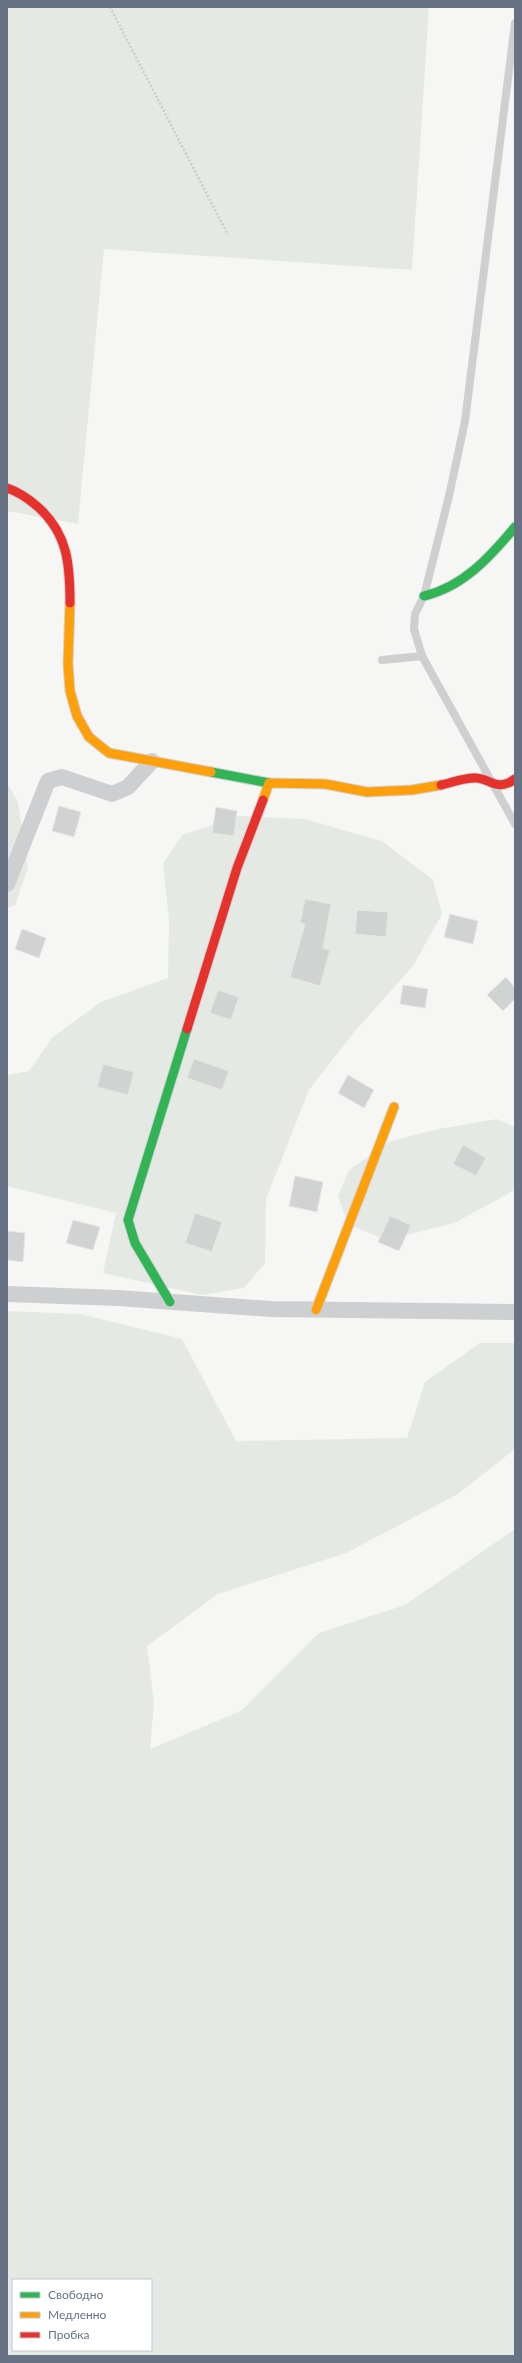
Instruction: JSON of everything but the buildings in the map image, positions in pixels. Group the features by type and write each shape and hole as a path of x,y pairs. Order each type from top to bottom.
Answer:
{"street":[{"path":"7,488 32,502 44,512 57,528 68,554 70,640 68,674 71,705 82,730 98,747 109,753 269,783 325,784 367,792 412,790 476,778 495,785 508,784 515,779"},
{"path":"424,596 434,595 458,582 502,544 515,527"},
{"path":"7,884 48,781 62,777 112,794 128,787 152,761"},
{"path":"170,1302 135,1243 128,1220 237,868 269,783"},
{"path":"316,1310 394,1107"},
{"path":"7,1294 316,1310 515,1312"}],"lane":[{"path":"515,23 465,421 449,496 424,596 416,614 414,629 422,656 495,785 515,824"},
{"path":"382,660 422,656"}],"path":[{"path":"110,7 228,235"}],"shaded area":[{"path":"7,7 429,7 412,270 104,249 78,524 7,511"},
{"path":"7,783 18,802 28,868 15,905 7,908"},
{"path":"239,816 304,819 382,841 433,880 442,914 413,966 355,1031 309,1090 266,1199 265,1263 244,1288 202,1295 103,1273 116,1213 7,1186 7,1075 29,1071 52,1038 101,1002 168,978 169,920 163,864 182,835"},
{"path":"497,1119 515,1127 515,1190 454,1223 386,1240 348,1224 338,1196 349,1170 391,1141 438,1129"},
{"path":"7,1311 80,1314 182,1339 236,1441 407,1438 425,1382 480,1343 515,1343 515,1449 458,1494 346,1553 218,1594 147,1646 154,1703 150,1749 241,1711 319,1633 405,1605 515,1529 515,2356 7,2356"}],"traffic: fast":[{"path":"424,596 451,586 475,569 486,560 515,527"},
{"path":"211,772 269,783"},
{"path":"170,1302 135,1243 128,1220 187,1029"}],"traffic: slow":[{"path":"70,603 68,664 70,691 77,716 89,737 109,753 211,772"},
{"path":"263,800 269,783 325,784 367,792 412,790 441,785"},
{"path":"316,1310 394,1107"}],"traffic: jam":[{"path":"7,488 20,494 35,504 48,517 56,528 68,563 70,603"},
{"path":"441,785 472,778 482,779 499,785 509,783 515,779"},
{"path":"187,1029 237,868 263,800"}]}
